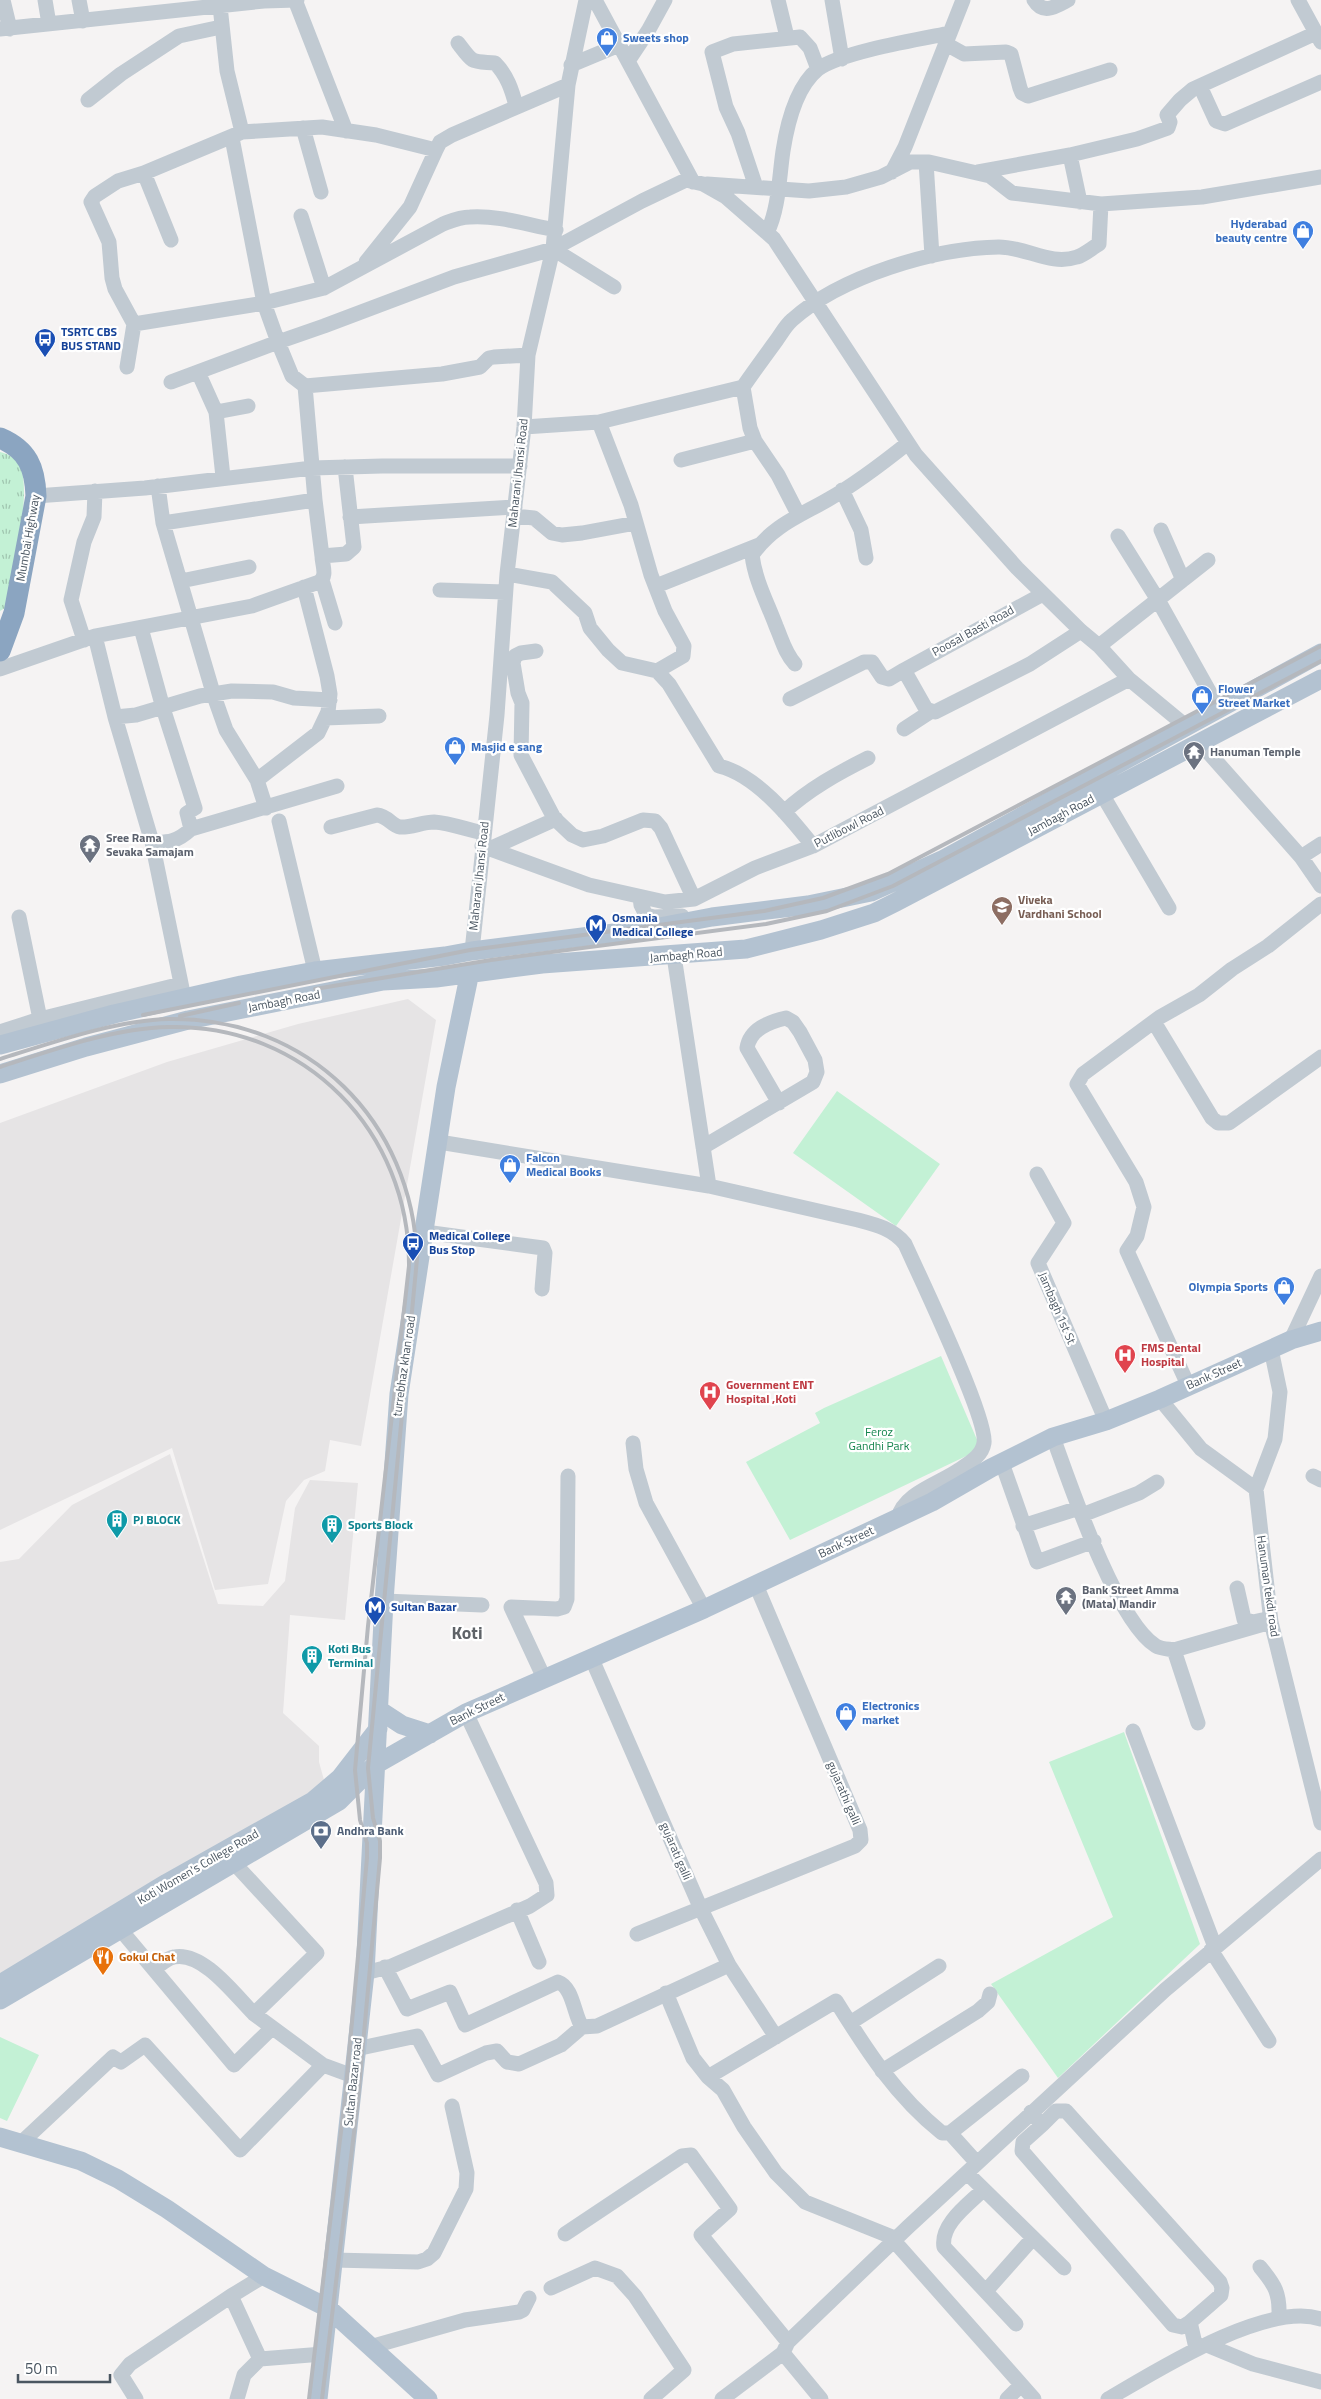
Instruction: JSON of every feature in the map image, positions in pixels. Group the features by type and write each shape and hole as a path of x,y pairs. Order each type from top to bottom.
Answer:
{"highway":[{"name":"Mumbai Highway","path":"0,438 27,456 36,476 36,496 14,613 0,651"}],"main road":[{"name":"Jambagh Road","path":"0,1045 182,991 315,971 445,956 605,934 712,917 808,905 863,894 889,885 942,860 1321,653"},
{"name":"Jambagh Road","path":"0,1074 86,1047 188,1020 383,981 436,978 470,972 746,949 862,917 874,913 964,868 1321,679"},
{"path":"862,917 867,905 863,894"},
{"path":"605,934 614,950 624,952 632,959"},
{"name":"turrebhaz khan road","path":"376,1765 384,1601 399,1394 446,1087 470,972"},
{"name":"Bank Street","path":"376,1765 466,1713 704,1609 898,1518 932,1502 1053,1437 1106,1421 1160,1399 1291,1340 1321,1331"},
{"path":"379,1710 402,1725 430,1734"},
{"name":"Koti Women's College Road","path":"0,1984 167,1883 312,1801 340,1778 378,1729"},
{"name":"Koti Women's College Road","path":"0,2000 339,1801 376,1765"},
{"name":"Sultan Bazar road","path":"318,2399 365,1973 376,1765"},
{"path":"0,2137 81,2161 118,2179 167,2209 264,2276 328,2308 428,2399"}],"street":[{"path":"3,0 5,29 264,0 296,0 346,131"},
{"path":"45,0 49,24"},
{"path":"79,0 83,21"},
{"name":"Maharani Jhansi Road","path":"472,951 485,843 497,714 505,592 524,427 528,355 553,249 568,85 586,0"},
{"path":"595,0 698,183 726,197 774,239 916,455 1043,594 1099,646 1129,679 1186,727"},
{"path":"628,61 648,31 665,0"},
{"path":"778,0 787,37"},
{"path":"832,0 842,58"},
{"path":"892,172 905,146 963,0"},
{"path":"1034,0 1039,8 1044,9 1053,8 1068,0"},
{"path":"977,173 1137,140 1168,128 1170,122 1167,115 1171,109 1200,86 1319,39 1298,0"},
{"path":"220,6 227,71 264,304 292,376 305,386 442,374 480,367 489,358 528,355"},
{"path":"88,100 121,74 179,36 221,27"},
{"path":"756,187 750,165 726,107 712,52 733,44 800,37 806,41 818,69"},
{"path":"767,233 779,189 789,118 804,88 818,69 842,58 893,44 948,38"},
{"path":"948,38 964,54 1006,52 1010,54 1022,93 1028,96 1110,70"},
{"path":"458,43 469,60 479,63 495,63 502,70 512,91 516,106"},
{"path":"572,65 619,45"},
{"path":"1200,86 1216,120 1225,124 1321,82"},
{"path":"362,268 410,207 440,142 516,106 568,85"},
{"path":"127,367 134,324 115,289 112,278 109,242 91,202 95,196 118,181 144,173 237,135 322,127 376,135 436,150"},
{"path":"303,128 321,192"},
{"path":"1070,155 1080,202"},
{"path":"171,382 454,277 553,249 642,201 686,180 698,183 809,191 846,187 881,177 910,162 926,162 990,176 1012,193 1101,204 1202,196 1321,177"},
{"path":"926,162 932,256"},
{"path":"144,173 171,240"},
{"path":"524,427 599,422 743,387 791,320 817,302 862,278 956,250 1001,247 1025,250 1057,260 1078,257 1099,244 1101,204"},
{"path":"301,216 324,288"},
{"path":"134,324 264,304 324,288 443,224 470,216 556,230"},
{"path":"553,249 614,287"},
{"path":"198,372 216,412 223,478"},
{"path":"305,386 315,500 325,572 322,580 335,623"},
{"path":"743,387 750,428 755,441 778,475 798,514"},
{"path":"216,412 248,406"},
{"path":"599,422 616,464 656,586 684,651 679,660 657,672"},
{"path":"681,460 755,441"},
{"path":"795,664 780,639 754,567 752,555 766,536 798,514 831,498 870,472 908,443"},
{"path":"36,496 158,486 312,468 520,466"},
{"path":"322,556 346,554 352,550 354,544 345,467"},
{"path":"158,486 163,523 226,730 257,780 266,808"},
{"path":"842,490 861,530 866,558"},
{"path":"0,1032 40,1019 182,991 152,842 115,717 89,638 71,600 84,542 94,517 96,491"},
{"path":"163,523 315,500"},
{"path":"350,517 515,511 534,518 552,532 562,535 636,522"},
{"path":"1161,530 1183,580"},
{"path":"1118,536 1158,600 1219,709"},
{"path":"656,586 759,545"},
{"path":"1099,646 1208,560"},
{"path":"181,581 249,567"},
{"path":"507,574 552,582 585,613 590,628 608,650 622,663 657,672 669,684 719,766 732,769 763,792 784,812 813,846"},
{"path":"0,669 89,638 252,606 322,580"},
{"path":"257,780 318,732 325,718 330,700 327,676 304,587"},
{"path":"440,590 505,592"},
{"name":"Poosal Basti Road","path":"790,699 864,662 872,662 882,677 889,679 1043,594"},
{"path":"141,628 162,708 194,808 187,813 191,829"},
{"path":"904,729 930,712 935,712 1030,664 1081,631"},
{"path":"536,651 520,653 515,656 513,663 518,693 522,703 521,755 556,819 572,835 584,840 603,836 643,820 655,821 661,828 694,899"},
{"path":"904,670 926,709 930,712"},
{"name":"Putlibowl Road","path":"331,827 377,815 383,816 395,826 402,827 418,823 435,822 589,885 665,902 694,899 755,868 813,846 1129,679"},
{"path":"115,717 136,715 232,691 273,692 294,698 330,700"},
{"path":"325,718 379,716"},
{"path":"1200,743 1300,857 1321,886"},
{"path":"784,812 797,800 868,758"},
{"path":"152,842 168,843 181,838 191,829 337,786"},
{"path":"1102,794 1169,908"},
{"path":"485,843 556,819"},
{"path":"279,820 315,971"},
{"path":"1300,857 1321,844"},
{"path":"640,897 641,905 646,915 654,917 712,917"},
{"path":"1188,1385 1127,1251 1138,1236 1144,1206 1136,1182 1077,1084 1083,1074 1154,1022 1199,995 1232,969 1268,946 1321,904"},
{"path":"19,917 40,1019"},
{"path":"674,956 709,1186"},
{"path":"703,1147 779,1103 813,1082 817,1072 815,1060 800,1032 793,1022 786,1018 775,1021 755,1032 748,1038 747,1048 779,1103"},
{"path":"1154,1022 1212,1118 1218,1123 1229,1123 1321,1057"},
{"path":"439,1142 709,1186 880,1226 897,1235 905,1244 955,1357 984,1434 983,1448 974,1459 946,1479 908,1500 900,1509 898,1518"},
{"name":"Jambagh 1st St","path":"1037,1174 1064,1223 1038,1263 1106,1421"},
{"path":"425,1232 543,1248 545,1253 542,1289"},
{"path":"1291,1340 1321,1276"},
{"name":"Hanuman tekdi road","path":"1271,1349 1280,1392 1275,1439 1256,1489 1271,1620 1315,1765 1321,1823"},
{"path":"1160,1399 1202,1449 1256,1489"},
{"path":"1053,1437 1081,1511 1120,1600 1131,1618 1157,1648 1174,1650 1271,1620"},
{"path":"633,1443 636,1469 646,1503 704,1609"},
{"path":"1002,1463 1023,1526 1036,1560 1039,1563 1094,1541"},
{"path":"544,1678 511,1607 557,1609 564,1607 567,1599 565,1573 568,1562 568,1476"},
{"path":"1023,1526 1139,1493 1157,1482"},
{"name":"gujarathi galli","path":"701,1909 855,1846 861,1840 860,1830 756,1584"},
{"path":"1237,1588 1242,1614 1247,1621 1271,1620"},
{"path":"384,1601 482,1605"},
{"path":"1174,1650 1198,1723"},
{"name":"gujarati galli","path":"591,1657 701,1909 729,1965 776,2037"},
{"path":"365,1973 385,1967 517,1910 546,1895 546,1883 466,1713"},
{"path":"1133,1731 1213,1949 1269,2041"},
{"path":"722,2399 786,2348 1031,2112 1159,1995 1321,1860"},
{"path":"234,1863 317,1952 254,2014"},
{"path":"637,1934 701,1909"},
{"path":"517,1910 539,1962"},
{"path":"120,1929 234,2065 272,2028"},
{"path":"154,1970 172,1957 188,1956 201,1962 254,2014 272,2028 323,2065 353,2076"},
{"path":"356,2049 417,2036 438,2075 486,2053 497,2051 507,2062 519,2064 561,2046 582,2027 597,2026 729,1965"},
{"path":"850,2023 939,1966"},
{"path":"385,1967 407,2009 450,1992 465,2025 558,1982 563,1984 568,1990 582,2027"},
{"path":"666,1993 693,2058 708,2077 723,2090 744,2128 776,2174 805,2202 896,2240 1034,2399"},
{"path":"882,2072 978,2011 988,2002 990,1994"},
{"path":"708,2077 836,2001 882,2072 901,2096 923,2118 942,2133 950,2134 1022,2076"},
{"path":"22,2142 113,2058 121,2062 145,2045 240,2150 323,2065"},
{"path":"333,2260 418,2262 427,2259 434,2253 466,2189 467,2173 452,2106"},
{"path":"1066,2111 1220,2282 1222,2288 1221,2295 1190,2322 1182,2327 1173,2325 1022,2151 1023,2142 1056,2112 1066,2111"},
{"path":"1031,2112 1042,2125"},
{"path":"950,2134 972,2168 983,2190 1064,2268"},
{"path":"566,2234 682,2156 691,2155 730,2209 702,2235 786,2348 821,2399"},
{"path":"983,2190 950,2224 943,2241 944,2247 1016,2324"},
{"path":"986,2291 1033,2238"},
{"path":"1260,2267 1274,2284 1279,2304 1279,2317"},
{"path":"551,2288 596,2268 617,2276 636,2296 684,2370 651,2399"},
{"path":"136,2399 121,2375 130,2364 230,2296 264,2276"},
{"path":"230,2296 260,2359"},
{"path":"370,2347 465,2320 519,2312 523,2310 529,2298"},
{"path":"1108,2399 1201,2346 1279,2317 1315,2317 1321,2319"},
{"path":"1190,2322 1201,2346 1253,2364 1321,2382"},
{"path":"237,2399 244,2374 260,2359 323,2354"},
{"path":"1007,2399 1021,2385"}],"shaded area":[{"path":"408,999 436,1020 361,1446 330,1440 325,1471 304,1480 286,1501 268,1584 215,1590 172,1448 0,1530 0,1123 167,1062 298,1024"},
{"path":"170,1454 218,1604 263,1606 285,1581 295,1508 310,1480 358,1483 345,1620 290,1615 283,1713 319,1746 319,1762 324,1780 294,1806 0,1974 0,1562 19,1559 72,1505"}],"green space":[{"path":"0,452 11,456 19,464 23,477 24,494 16,556 5,608 0,611"},
{"path":"837,1091 940,1164 896,1226 793,1153"},
{"name":"Feroz Gandhi Park","path":"941,1356 981,1449 790,1540 746,1462 820,1423 815,1413 824,1408"},
{"path":"1124,1732 1200,1944 1058,2078 991,1984 1113,1917 1049,1762"},
{"path":"0,2037 39,2055 7,2121 0,2118"}],"railway":[{"path":"143,1015 470,950 764,911 823,898 888,874 1321,646"},
{"path":"315,989 491,960 766,924 827,911 893,886 1321,661"},
{"path":"180,1016 239,1003"},
{"path":"0,1059 84,1033 149,1020 169,1019 219,1023 266,1036 307,1058 344,1086 373,1122 396,1163 411,1209 417,1259 368,1768 373,1818 380,1841 380,1858 358,2099 322,2399"},
{"path":"0,1067 83,1041 148,1028 169,1027 218,1031 264,1044 305,1066 340,1095 369,1131 391,1172 405,1217 409,1266 368,1626 355,1770 360,1820 367,1843 367,1858 345,2098 309,2399"}],"place":[{"name":"Sweets shop","path":"607,57"},
{"name":"Hyderabad beauty centre","path":"1303,250"},
{"name":"TSRTC CBS BUS STAND","path":"45,358"},
{"name":"Flower Street Market","path":"1202,715"},
{"name":"Masjid e sang","path":"455,766"},
{"name":"Hanuman Temple","path":"1194,771"},
{"name":"Sree Rama Sevaka Samajam","path":"90,864"},
{"name":"Viveka Vardhani School","path":"1002,926"},
{"name":"Osmania Medical College","path":"596,944"},
{"name":"Falcon Medical Books","path":"510,1184"},
{"name":"Medical College Bus Stop","path":"413,1262"},
{"name":"Olympia Sports","path":"1284,1306"},
{"name":"FMS Dental Hospital","path":"1125,1374"},
{"name":"Government ENT Hospital ,Koti","path":"710,1411"},
{"name":"PJ BLOCK","path":"117,1539"},
{"name":"Sports Block","path":"332,1544"},
{"name":"Bank Street Amma (Mata) Mandir","path":"1066,1616"},
{"name":"Sultan Bazar","path":"375,1626"},
{"name":"Koti Bus Terminal","path":"312,1675"},
{"name":"Electronics market","path":"846,1732"},
{"name":"Andhra Bank","path":"321,1850"},
{"name":"Gokul Chat","path":"103,1976"}],"district":[{"name":"Koti","path":"467,1633"}]}
